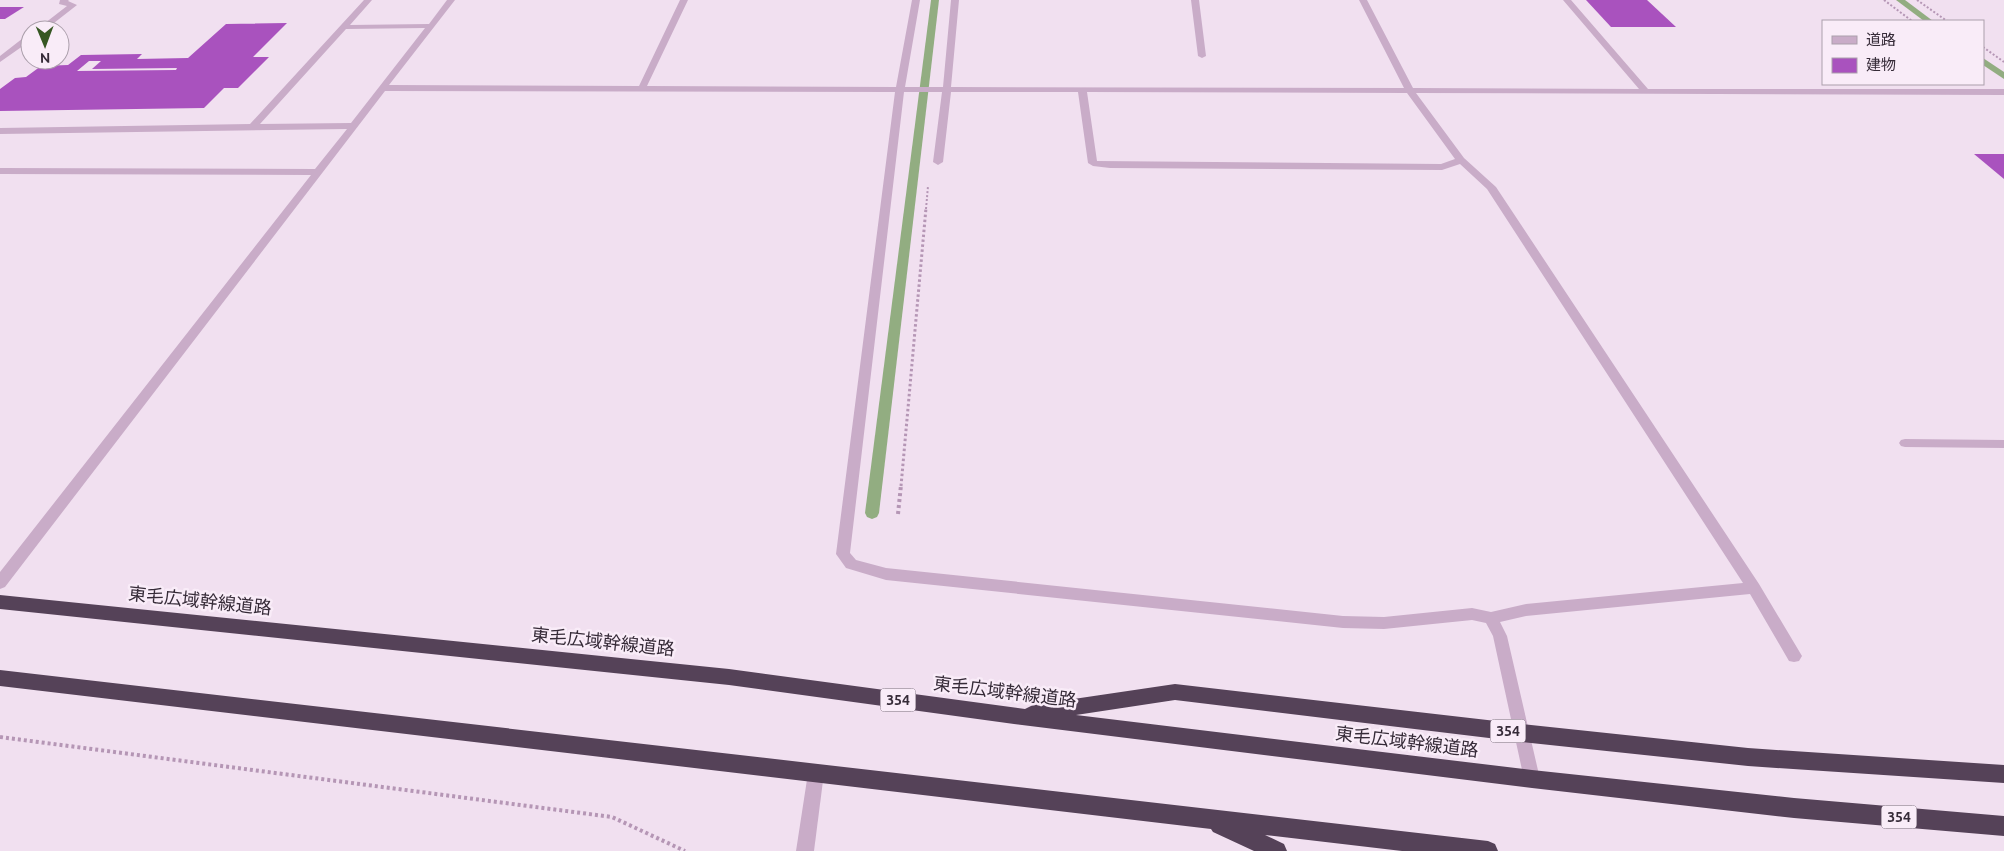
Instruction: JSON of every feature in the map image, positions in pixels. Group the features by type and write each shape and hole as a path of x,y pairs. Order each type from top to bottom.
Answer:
{"highway":[{"name":"東毛広域幹線道路","path":"0,602 729,677 1014,716 1532,780 1794,808 2004,826"},
{"path":"0,678 1488,851"},
{"name":"354","path":"1014,716 1175,692 1522,733 1748,757 2004,774"},
{"path":"1205,818 1277,851"}],"street":[{"path":"53,20 73,5 62,2 65,0"},
{"path":"253,127 368,0"},
{"path":"0,583 452,0"},
{"path":"642,88 684,0"},
{"path":"916,0 900,89 845,529 843,554 851,564 886,574 1343,622 1384,623 1472,614 1491,618 1526,610 1754,588"},
{"path":"938,162 955,0"},
{"path":"1195,0 1202,56"},
{"path":"1362,0 1410,91 1461,160 1491,187 1754,588 1794,656"},
{"path":"1568,0 1645,90"},
{"path":"343,27 432,26"},
{"path":"0,60 20,45"},
{"path":"383,88 2004,92"},
{"path":"1082,90 1093,163 1110,165 1442,167 1461,160"},
{"path":"0,131 354,126"},
{"path":"0,171 319,172"},
{"path":"1905,443 2004,444"},
{"path":"1491,618 1500,636 1532,780"},
{"path":"805,851 816,772"}],"path":[{"path":"1884,0 1911,20"},
{"path":"1917,0 1946,20"},
{"path":"1984,48 2004,62"},
{"path":"898,514 929,173 938,162"},
{"path":"0,737 612,817 685,851"}],"building":[{"path":"1586,0 1647,0 1676,27 1611,27"},
{"path":"0,7 24,7 5,19 0,19"},
{"path":"287,23 253,57 269,57 238,88 224,88 204,108 0,111 0,89 15,78 26,77 36,70 70,70 70,63 81,55 142,54 137,59 188,58 226,24","holes":["89,61 101,61 92,69 177,68 176,70 77,71"]},
{"path":"1974,154 2004,154 2004,179"}],"waterway":[{"path":"872,513 935,0"},
{"path":"1900,0 1928,20"},
{"path":"1984,62 2004,76"}]}
